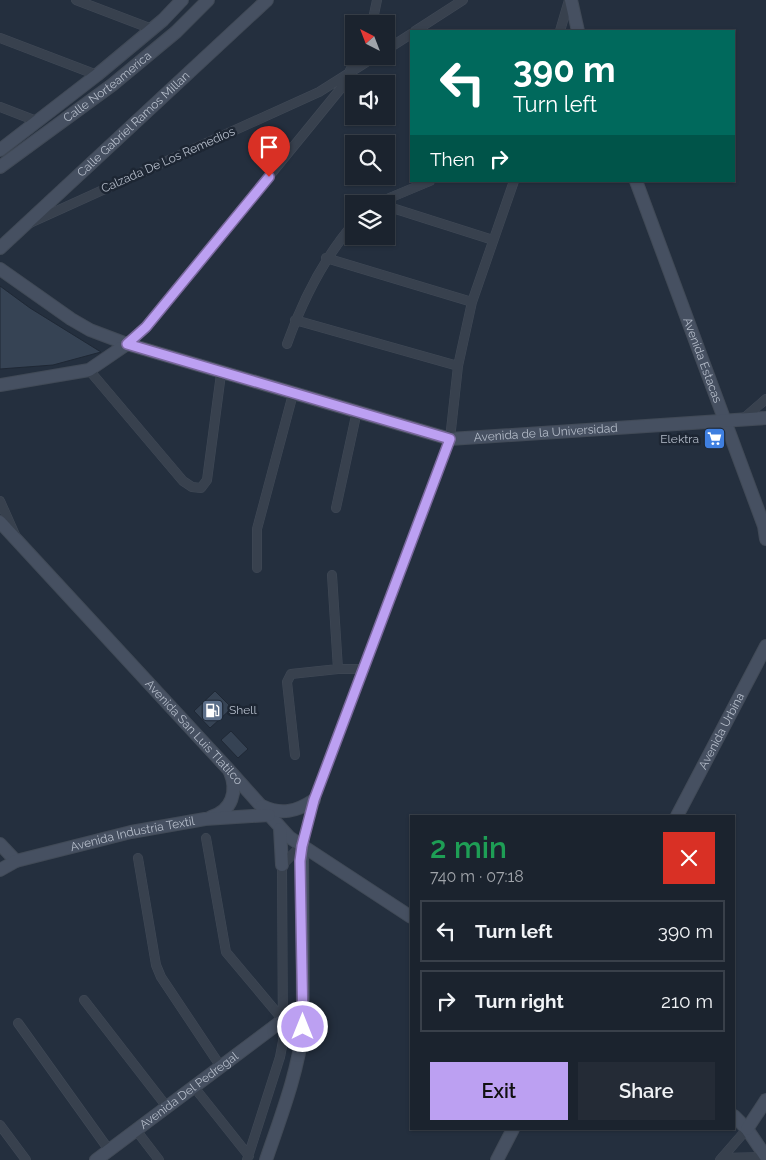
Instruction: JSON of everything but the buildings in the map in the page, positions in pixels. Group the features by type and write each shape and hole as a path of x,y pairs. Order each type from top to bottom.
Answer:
{"main road":[{"name":"Calle Norteamerica","path":"0,150 39,122 97,75 152,29 182,0"},
{"name":"Calle Norteamerica","path":"0,167 112,85 176,32 208,0"},
{"name":"Calle Gabriel Ramos Millan","path":"0,248 267,0"},
{"path":"570,0 578,30"},
{"name":"Avenida Estacas","path":"636,182 723,421 765,525 766,539"},
{"name":"Avenida de la Universidad","path":"0,269 70,319 127,344 221,374 357,411 450,439 766,418"},
{"path":"0,385 89,370 127,344"},
{"name":"Avenida San Luis Tlatilco","path":"0,522 230,770 280,829 302,846 410,916"},
{"name":"Avenida Urbina","path":"678,815 766,646"},
{"path":"205,819 218,815 228,807 234,795 234,782 230,770"},
{"path":"260,804 273,811 287,812 302,809 314,800"},
{"name":"Avenida Industria Textil","path":"0,870 16,860 131,832 205,819 269,815"},
{"path":"280,829 282,865"},
{"path":"0,844 16,860"},
{"path":"266,1160 296,1069 301,1047 303,1027 302,846"},
{"name":"Avenida Del Pedregal","path":"96,1160 283,1020"},
{"path":"747,1129 766,1100"},
{"path":"735,1117 747,1129 766,1157"},
{"path":"497,1160 512,1130"}],"street":[{"path":"76,0 152,29"},
{"path":"374,15 377,0"},
{"path":"417,30 463,0"},
{"path":"560,30 570,0"},
{"path":"395,44 410,35"},
{"path":"0,38 97,75"},
{"path":"127,344 146,327 342,87 353,65"},
{"name":"Calzada De Los Remedios","path":"23,226 319,92 360,65"},
{"path":"0,107 39,122"},
{"path":"395,196 428,182"},
{"path":"248,1158 280,1057 283,1020 282,865 302,846 314,800 450,439 458,366 472,302 514,182"},
{"path":"395,209 493,240"},
{"path":"287,344 295,320 326,258 345,234"},
{"path":"326,258 472,302"},
{"path":"295,320 458,366"},
{"path":"89,370 183,481 192,487 200,488 207,480 221,374"},
{"path":"257,568 257,529 293,394"},
{"path":"743,419 766,399"},
{"path":"336,508 357,411"},
{"path":"0,501 18,541"},
{"path":"0,532 18,541"},
{"path":"332,575 338,669"},
{"path":"295,755 288,678 294,673 364,669"},
{"path":"206,838 226,952 283,1020"},
{"path":"138,858 156,965 161,977 221,1067"},
{"path":"84,1000 167,1107"},
{"path":"18,1023 109,1150"},
{"path":"194,1087 248,1158"},
{"path":"0,1125 26,1160"},
{"path":"721,1159 747,1129"},
{"path":"136,1130 159,1160"},
{"path":"721,1159 766,1157"}],"place":[{"name":"Elektra","path":"715,439"},
{"name":"Shell","path":"213,710"}],"route":[{"path":"269,177 146,327 127,344 221,374 357,411 450,439 314,800 302,846 300,861 302,874 303,1027"}]}
